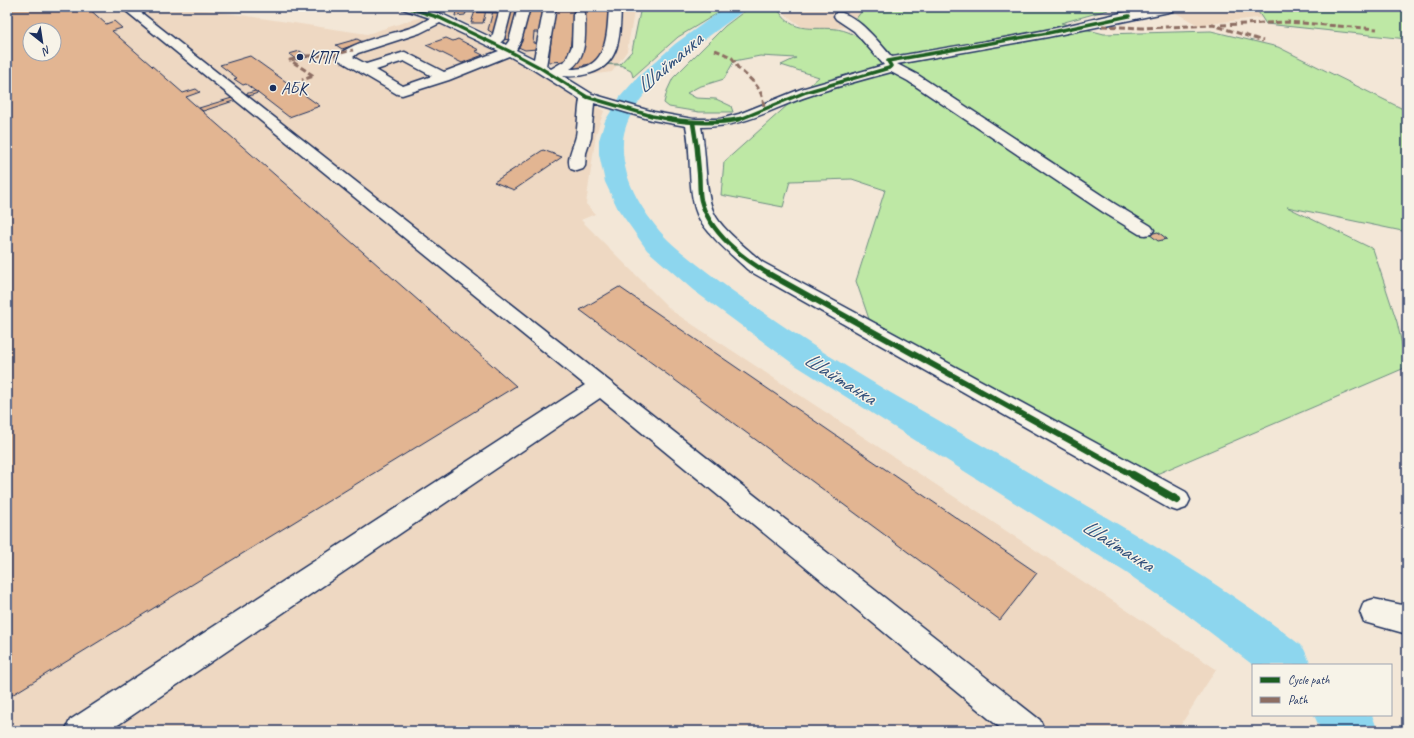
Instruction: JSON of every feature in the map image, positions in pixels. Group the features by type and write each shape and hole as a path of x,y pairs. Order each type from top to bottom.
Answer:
{"street":[{"path":"127,7 1029,731"},
{"path":"407,7 441,11 531,7"},
{"path":"430,7 441,11 511,48"},
{"path":"441,11 416,30 353,50 344,56 402,91 487,62 511,48 524,7"},
{"path":"538,66 550,7"},
{"path":"553,73 580,73 600,66 612,47 615,7"},
{"path":"498,39 506,8"},
{"path":"471,9 465,20 465,24 498,39 538,66 553,73 588,97 652,116 693,123 720,123 743,118 806,92 890,64 1170,9"},
{"path":"553,73 572,62 578,46 579,14"},
{"path":"840,16 858,28 890,64 1109,208 1145,230"},
{"path":"416,30 428,36"},
{"path":"365,69 405,56 444,76"},
{"path":"577,166 578,153 583,138 588,97"},
{"path":"693,123 697,142 701,198 706,215 725,238 755,266 1177,500"},
{"path":"81,731 601,386"},
{"path":"1374,612 1407,620"}],"shaded area":[{"path":"7,7 197,7 201,9 367,34 424,16 509,55 604,111 596,134 586,204 595,214 581,220 672,311 1216,669 1177,731 7,731"},
{"path":"442,7 635,7 627,51 612,72 574,77 441,10"},
{"path":"820,7 858,7 880,22 809,32 782,12"},
{"path":"1165,7 1256,7 1273,16 1198,25"}],"green space":[{"path":"641,7 728,7 678,37 633,77 631,70 620,65 598,64 620,64 632,51"},
{"path":"750,7 803,7 779,11 786,20 793,25 810,28 839,29 856,36 867,47 876,46 855,20 865,7 1103,7 1108,10 1061,23 1104,34 1211,31 1278,47 1407,111 1407,232 1287,207 1373,249 1397,322 1407,367 1152,476 869,319 856,281 885,190 852,179 790,181 783,207 721,195 724,162 819,77 781,65 796,58 760,56 734,61 724,79 698,87 687,93 696,98 716,99 731,106 733,112 699,112 669,107 664,103 667,91 673,78 725,26"},
{"path":"1255,7 1407,7 1407,39 1266,24"}],"building":[{"path":"7,7 87,7 106,24 114,21 122,28 112,31 183,93 196,89 200,92 186,97 516,386 7,698"},
{"path":"609,7 608,48 598,64 584,65 582,70 571,69 584,49 585,12 574,12 569,61 549,62 554,8"},
{"path":"545,8 540,32 534,32 533,43 539,43 537,49 525,50 516,46 526,9"},
{"path":"520,9 512,39 501,40 510,10"},
{"path":"486,10 483,23 471,23 475,11"},
{"path":"502,10 496,35 488,30 493,11"},
{"path":"456,11 467,11 465,15 455,16"},
{"path":"446,38 453,41 458,39 479,50 475,51 483,55 462,63 426,45"},
{"path":"357,39 363,42 342,49 336,45"},
{"name":"КПП","path":"300,51 308,57 297,60 289,54"},
{"name":"АБК","path":"250,56 320,106 289,117 246,84 243,85 234,79 237,78 220,65"},
{"path":"255,91 258,93 203,111 199,108"},
{"path":"543,150 562,157 514,190 494,182"},
{"path":"1158,232 1167,239 1158,241 1149,234"},
{"path":"619,287 1037,573 1000,620 580,310"}],"waterway":[{"name":"Шайтанка","path":"737,7 682,48 662,65 643,83 627,102 616,121 611,140 613,168 617,182 624,196 639,222 648,234 663,250 687,271 786,344 838,377 1140,559 1201,600 1287,664"},
{"name":"Шайтанка","path":"1339,716 1354,731"}],"marked path":[{"path":"1221,25 1288,22 1377,29"},
{"path":"1102,26 1142,28 1213,25 1263,41"},
{"path":"306,56 333,55 353,50"},
{"path":"715,50 732,58 738,68 751,78 757,85 764,104 764,111"},
{"path":"295,59 290,60 314,76 302,80"}],"cycle path":[{"path":"407,7 440,18 509,51 539,67 587,97 652,116 693,123 720,123 743,118 806,92 889,68 891,66 888,61 1048,33 1129,16"},
{"path":"693,123 697,142 701,198 706,215 725,239 755,266 1177,500"}],"place":[{"name":"КПП","path":"300,57"},
{"name":"АБК","path":"273,88"}]}
